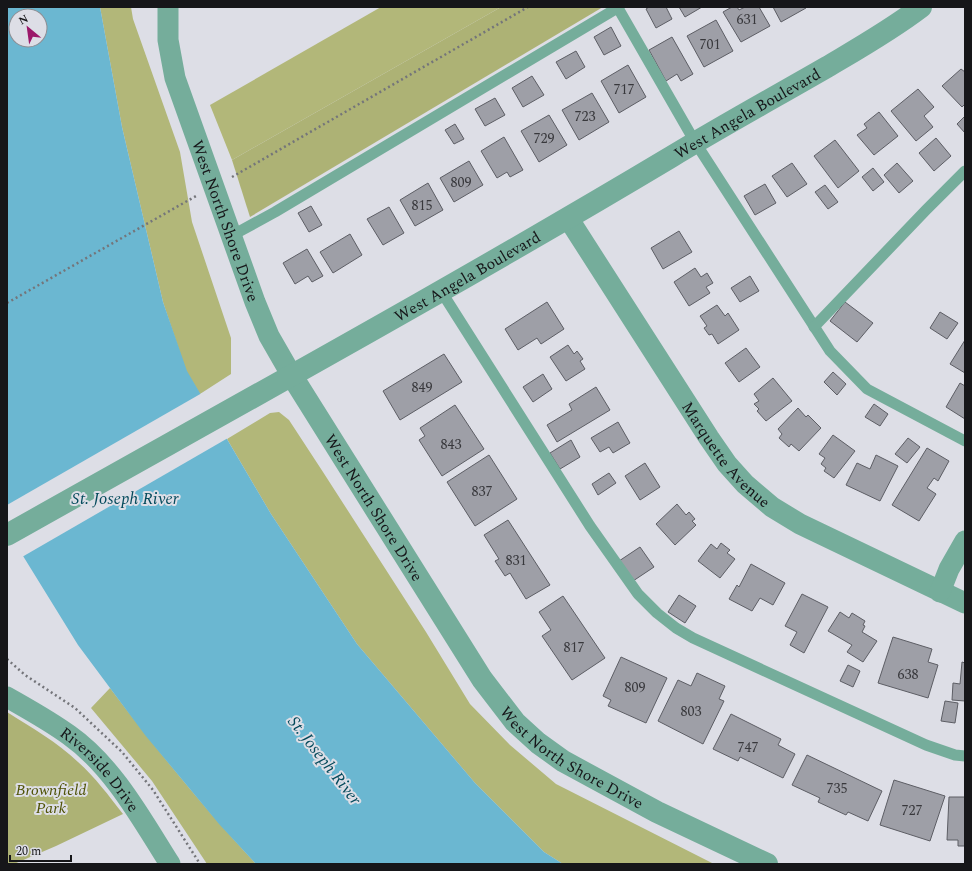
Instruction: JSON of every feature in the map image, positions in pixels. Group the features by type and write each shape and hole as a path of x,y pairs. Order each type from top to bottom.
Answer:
{"street":[{"name":"West North Shore Drive","path":"168,7 168,40 175,78 255,302 269,336 292,376 482,679 515,722 563,761 657,812 766,864"},
{"name":"West Angela Boulevard","path":"7,535 229,409 292,376 568,218 695,142 876,38 920,7"},
{"name":"Marquette Avenue","path":"568,218 709,438 727,464 745,484 772,507 800,524 965,603"},
{"path":"940,592 949,569 965,541"},
{"name":"Riverside Drive","path":"7,697 70,735 87,750 124,792 170,864"}],"lane":[{"path":"231,236 275,212 619,7 695,142 830,351 867,389 965,441"},
{"path":"814,327 965,171"},
{"path":"441,291 590,526 638,594 657,613 676,628 700,641 926,745 956,755 965,756"}],"path":[{"path":"230,178 528,7"},
{"path":"7,303 200,194"}],"green space":[{"path":"100,7 131,7 133,19 180,152 192,222 231,338 231,374 200,394 186,371 163,302 122,127"},
{"path":"381,7 501,7 232,160 210,105"},
{"path":"501,7 603,7 250,217 232,160"},
{"path":"279,412 289,420 426,632 470,704 510,745 556,784 714,864 563,864 544,852 475,783 357,644 271,514 227,439 270,413"},
{"path":"110,688 181,778 256,864 207,864 152,781 91,708"},
{"name":"Brownfield Park","path":"7,712 62,748 70,755 96,780 123,814 56,846 14,864 7,864"}],"water":[{"name":"St. Joseph River","path":"7,7 100,7 122,127 163,302 187,371 271,514 357,644 475,783 544,852 563,864 256,864 219,824 145,735 78,645 7,530"}],"pier":[{"path":"202,393 228,438 22,557 7,533 7,505"}],"building":[{"path":"649,7 666,7 672,19 656,28 646,9"},
{"path":"679,7 702,7 685,17"},
{"path":"732,7 737,7 739,10 745,7 759,7 770,26 741,42 723,12"},
{"path":"773,7 805,7 806,8 781,22"},
{"path":"716,20 733,51 704,67 687,36"},
{"path":"611,27 621,46 604,55 594,37"},
{"path":"672,37 693,74 681,81 677,74 666,81 649,50"},
{"path":"576,51 585,67 566,79 556,62"},
{"path":"628,65 646,97 619,113 601,81"},
{"path":"961,69 965,72 965,104 962,107 942,86"},
{"path":"532,76 544,95 523,107 512,88"},
{"path":"918,89 934,107 924,116 933,127 916,141 891,111"},
{"path":"592,93 609,122 579,140 562,110"},
{"path":"495,98 505,115 485,126 475,109"},
{"path":"879,112 898,136 874,155 857,135 867,128 864,124"},
{"path":"549,115 567,145 539,162 521,131"},
{"path":"965,116 965,133 957,124"},
{"path":"455,124 464,139 454,144 445,130"},
{"path":"504,137 523,170 510,177 507,172 497,178 481,151"},
{"path":"936,138 951,156 934,171 919,153"},
{"path":"835,140 859,171 838,188 814,156"},
{"path":"469,161 483,185 454,202 440,178"},
{"path":"792,163 807,184 787,197 772,176"},
{"path":"897,163 913,181 899,193 884,175"},
{"path":"873,168 884,182 873,191 862,177"},
{"path":"428,183 443,210 415,226 400,200"},
{"path":"765,184 776,203 755,215 744,196"},
{"path":"825,185 838,202 828,209 815,192"},
{"path":"311,206 322,225 309,232 298,213"},
{"path":"389,207 404,233 383,245 367,219"},
{"path":"679,231 692,252 663,269 651,248"},
{"path":"350,234 362,255 333,273 320,252"},
{"path":"307,249 323,276 312,282 308,276 295,284 283,263"},
{"path":"695,268 701,277 707,273 713,283 706,287 710,293 689,306 674,282"},
{"path":"750,276 759,291 740,302 731,288"},
{"path":"547,302 564,329 541,344 537,338 518,350 505,329"},
{"path":"845,302 873,323 857,342 830,321"},
{"path":"717,305 725,316 728,313 739,330 718,344 712,334 709,335 704,328 707,326 700,316"},
{"path":"940,312 958,323 947,339 930,328"},
{"path":"965,340 965,373 950,364"},
{"path":"568,345 574,354 577,351 583,359 580,361 585,369 566,381 550,357"},
{"path":"746,348 760,367 739,382 725,363"},
{"path":"444,354 462,382 400,420 383,391"},
{"path":"833,372 846,384 837,395 824,382"},
{"path":"543,374 552,389 533,402 523,387"},
{"path":"773,378 792,401 766,421 757,411 759,409 754,404 759,401 754,394"},
{"path":"960,383 965,386 965,419 946,407"},
{"path":"596,387 610,410 557,442 547,425 572,410 569,404"},
{"path":"874,404 888,414 880,426 865,417"},
{"path":"455,405 484,449 442,476 419,440 425,436 420,428"},
{"path":"798,408 806,417 808,415 821,428 799,451 791,444 789,447 779,438 782,434 778,429"},
{"path":"618,422 630,443 613,453 609,447 600,452 591,438"},
{"path":"833,435 855,451 834,478 824,471 826,468 821,464 825,458 819,454"},
{"path":"908,438 920,447 907,463 895,454"},
{"path":"571,440 580,457 560,469 550,453"},
{"path":"927,448 949,461 938,481 934,478 927,488 936,494 919,521 892,505"},
{"path":"489,455 517,499 475,526 447,482"},
{"path":"876,455 898,466 880,501 846,485 857,463 870,469"},
{"path":"645,463 660,487 640,500 625,476"},
{"path":"609,473 616,483 598,495 592,484"},
{"path":"677,504 686,515 689,512 695,519 692,521 696,525 675,545 656,524"},
{"path":"508,520 550,585 526,599 510,573 505,576 495,561 499,559 484,535"},
{"path":"721,543 730,550 727,553 735,559 720,578 698,561 711,544 717,549"},
{"path":"640,547 654,567 633,581 619,561"},
{"path":"751,564 785,583 773,605 760,598 752,611 729,599 737,585 739,587"},
{"path":"802,594 828,607 804,653 790,645 797,632 785,626"},
{"path":"679,595 696,606 685,623 668,612"},
{"path":"563,596 605,658 572,680 542,636 551,630 539,612"},
{"path":"840,612 849,618 852,613 865,621 863,625 865,626 862,632 877,641 863,662 847,652 852,645 828,631"},
{"path":"893,637 932,649 928,662 938,665 928,698 878,683"},
{"path":"621,657 667,678 646,723 608,706 611,700 603,696"},
{"path":"962,662 965,663 965,701 952,700 953,683 960,684"},
{"path":"848,665 860,671 853,687 840,681"},
{"path":"697,673 725,686 719,699 724,701 703,744 658,721 678,680 691,686"},
{"path":"945,701 958,703 955,723 941,721"},
{"path":"731,714 781,739 778,745 795,754 783,778 740,757 738,761 713,749"},
{"path":"807,755 882,791 868,821 848,812 846,815 818,802 820,798 792,785"},
{"path":"894,780 945,796 930,841 880,825"},
{"path":"949,797 965,797 965,846 958,846 958,840 947,840"}]}
